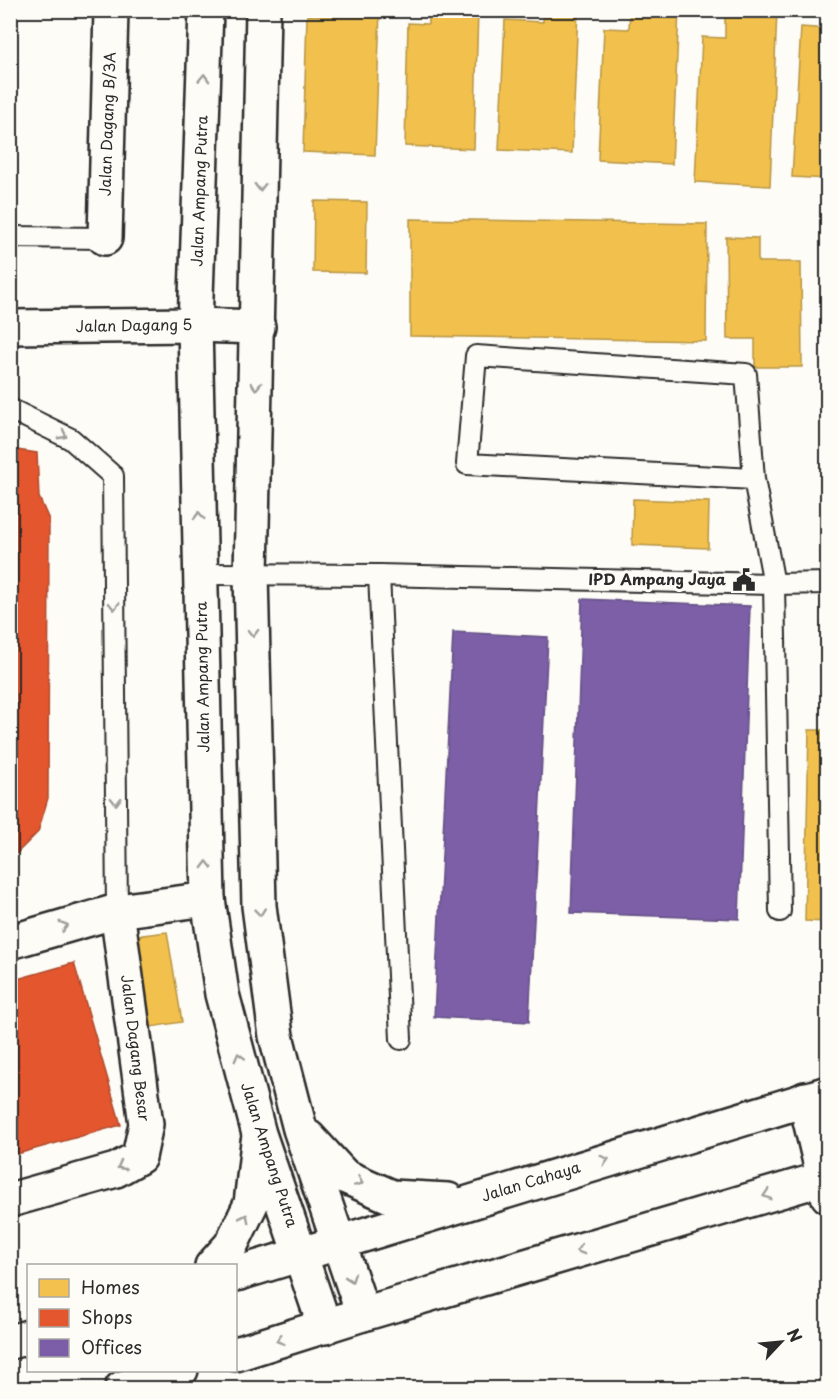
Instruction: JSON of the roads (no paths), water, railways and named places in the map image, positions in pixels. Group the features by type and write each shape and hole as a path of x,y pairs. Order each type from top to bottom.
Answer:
{"street":[{"name":"Jalan Dagang B/3A","path":"105,238 111,10"},
{"name":"Jalan Ampang Putra","path":"206,10 195,325 208,899 222,994 259,1134 325,1327"},
{"path":"263,10 252,574 259,906 276,1036 300,1129 363,1314"},
{"name":"Jalan Dagang 5","path":"10,327 195,325 258,327"},
{"path":"10,942 117,911 208,899"},
{"name":"Jalan Dagang Besar","path":"10,1200 116,1170 138,1157 146,1124 117,911"},
{"path":"237,1354 363,1314 826,1184 816,1096"},
{"name":"Jalan Cahaya","path":"237,1274 816,1096"},
{"path":"300,1129 344,1176 392,1197 468,1201"},
{"path":"214,1264 231,1245 251,1204 259,1134"},
{"path":"10,1342 27,1337"},
{"path":"122,1389 178,1372"}],"lane":[{"path":"10,237 105,238"},
{"path":"754,479 467,464 476,356 746,374 754,479 774,584 780,911"},
{"path":"10,409 71,439 113,476 117,911"},
{"path":"200,574 828,583"},
{"path":"379,575 401,1039"}],"place":[{"name":"IPD Ampang Jaya","path":"744,580"}]}
